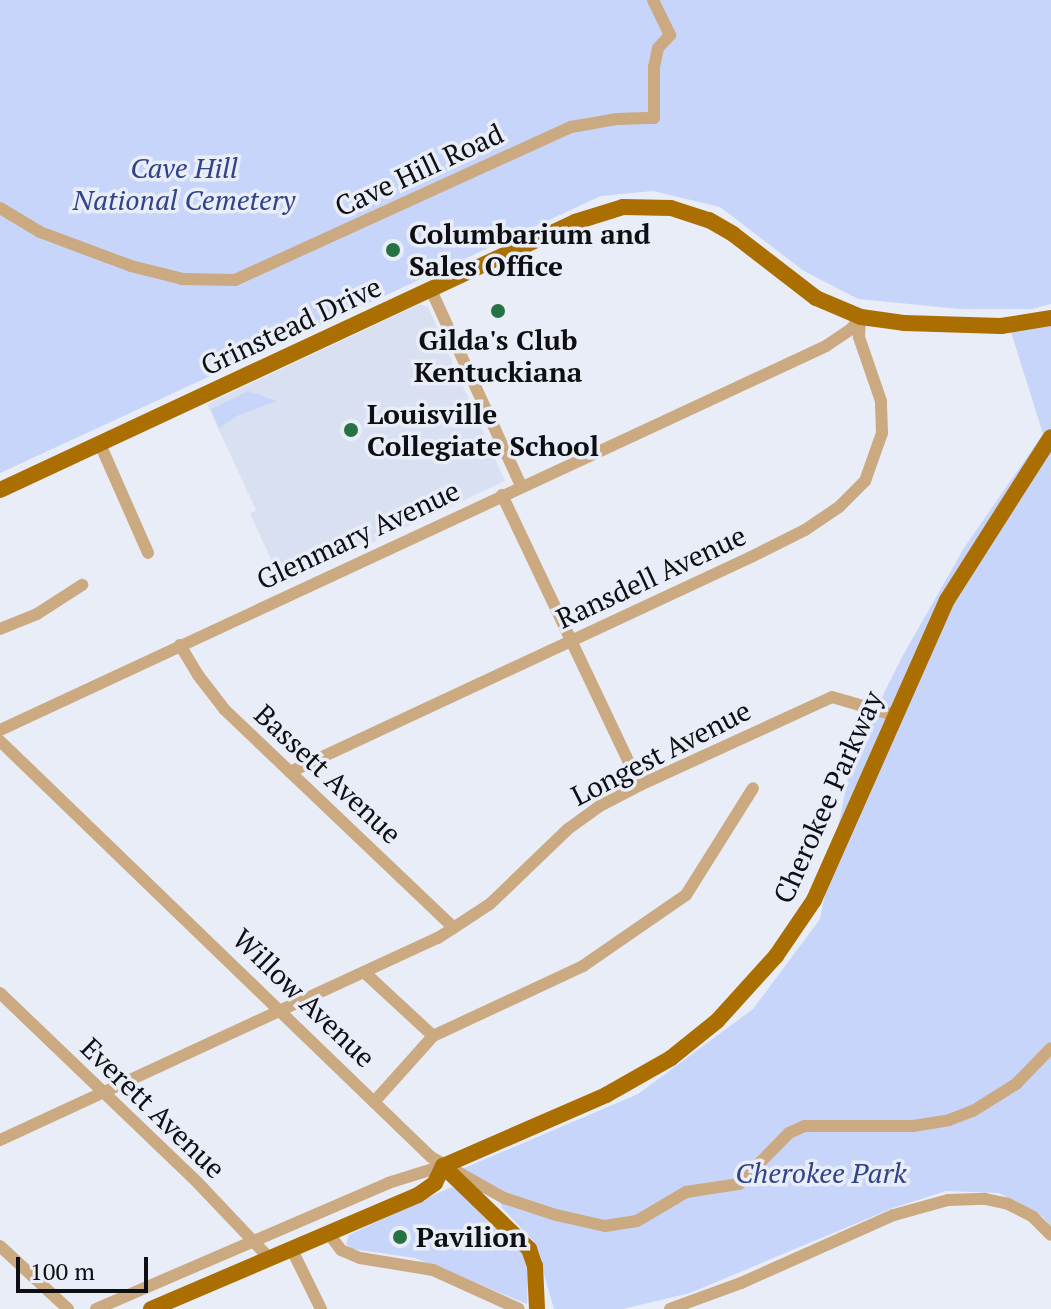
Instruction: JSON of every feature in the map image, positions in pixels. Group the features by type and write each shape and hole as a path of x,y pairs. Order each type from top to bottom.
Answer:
{"main road":[{"name":"Grinstead Drive","path":"0,490 595,215 623,207 657,206 684,211 721,226 816,298 861,317 904,323 1001,326 1051,318"},
{"name":"Cherokee Parkway","path":"151,1309 418,1195 435,1183 443,1166 617,1089 671,1058 717,1021 776,956 814,900 894,715 960,577 1051,437"},
{"name":"Willow Avenue","path":"443,1166 529,1249 535,1266 537,1309"}],"street":[{"name":"Cave Hill Road","path":"0,208 40,232 131,266 183,279 235,280 571,127 617,119 654,118 654,67 658,48 670,35 653,0"},
{"path":"431,290 521,486"},
{"name":"Glenmary Avenue","path":"0,730 826,346 851,329 861,317"},
{"name":"Ransdell Avenue","path":"290,772 805,530 857,490 876,458 883,422 876,380 859,337 861,317"},
{"path":"100,444 148,553"},
{"path":"502,495 640,785"},
{"path":"0,629 37,614 82,585"},
{"name":"Bassett Avenue","path":"180,645 211,694 454,928"},
{"name":"Longest Avenue","path":"0,1140 454,928 501,894 568,829 600,806 640,785 832,697 894,715"},
{"name":"Willow Avenue","path":"0,741 443,1166"},
{"path":"374,1102 433,1036 583,966 686,895 753,788"},
{"path":"364,972 433,1036"},
{"name":"Everett Avenue","path":"0,993 270,1259"},
{"path":"443,1166 516,1202 577,1221 622,1226 645,1218 694,1189 739,1184 789,1133 805,1126 922,1125 973,1111 1016,1084 1051,1048"},
{"name":"Cherokee Parkway","path":"96,1309 415,1173 443,1166"},
{"path":"670,1309 732,1287 894,1215 948,1200 972,1198 1008,1204 1033,1217 1051,1235"},
{"path":"329,1234 341,1250 360,1258 433,1270 519,1309"},
{"path":"0,1246 68,1309"},
{"path":"292,1250 321,1309"}],"shaded area":[{"name":"Louisville Collegiate School","path":"420,304 428,307 505,481 283,585 250,514 256,510 207,404"}],"green space":[{"name":"Cave Hill National Cemetery","path":"0,0 1051,0 1051,304 1032,309 960,309 858,299 804,271 720,207 653,191 601,196 0,473"},
{"name":"Cherokee Park","path":"1051,325 1051,1227 1043,1217 999,1193 946,1191 893,1208 690,1293 623,1309 554,1309 535,1243 502,1208 497,1190 462,1169 638,1094 753,1009 820,919 852,757 902,657 964,548 1043,434 1011,332"},
{"path":"248,391 277,401 239,415 219,428 211,409"},
{"path":"451,1187 458,1190 524,1255 528,1274 527,1304 415,1258 352,1249 346,1244 349,1235"}],"place":[{"name":"Columbarium and Sales Office","path":"393,250"},
{"name":"Gilda's Club Kentuckiana","path":"498,311"},
{"name":"Louisville Collegiate School","path":"351,430"},
{"name":"Pavilion","path":"400,1237"}]}
